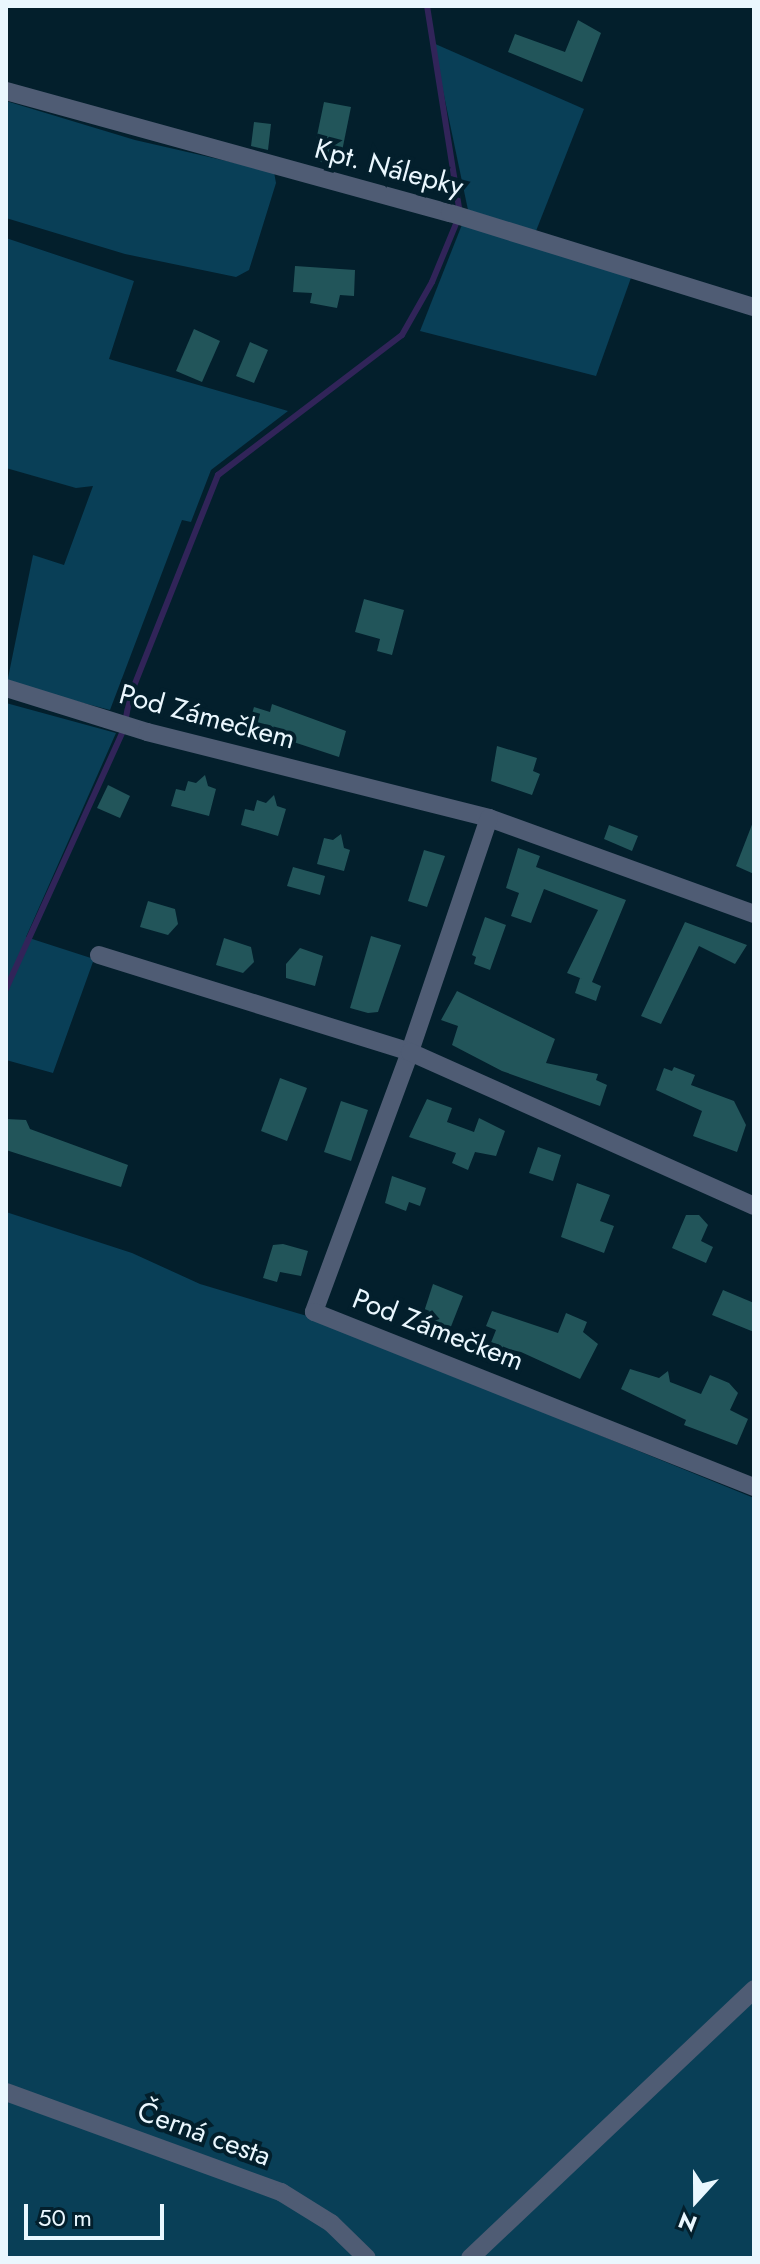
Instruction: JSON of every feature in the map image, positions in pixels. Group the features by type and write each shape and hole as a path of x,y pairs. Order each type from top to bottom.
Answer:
{"street":[{"name":"Kpt. Nálepky","path":"6,91 457,215 754,307"},
{"name":"Pod Zámečkem","path":"6,688 124,726 489,818 754,914"},
{"name":"Pod Zámečkem","path":"489,818 410,1052 314,1312 754,1487"},
{"path":"99,955 410,1052 754,1206"},
{"path":"470,2258 754,1989"},
{"name":"Černá cesta","path":"6,2092 281,2192 331,2223 367,2258"}],"shaded area":[{"path":"433,43 584,109 536,231 468,210"},
{"path":"6,101 135,140 274,172 276,183 249,270 236,277 125,254 6,218"},
{"path":"463,222 632,275 596,376 420,331"},
{"path":"6,238 134,281 109,359 288,411 211,470 191,522 182,520 110,710 7,683 33,555 64,565 93,486 76,488 6,468"},
{"path":"6,703 116,733 26,937 94,959 53,1073 6,1060"},
{"path":"6,1212 132,1253 200,1284 307,1316 754,1498 754,2258 6,2258"}],"building":[{"path":"578,20 601,33 582,82 508,52 515,34 565,52"},
{"path":"324,102 351,107 339,166 312,160"},
{"path":"254,122 271,124 268,150 251,146"},
{"path":"295,266 355,270 354,296 340,295 337,308 310,303 312,293 293,292"},
{"path":"194,329 220,341 202,382 176,371"},
{"path":"250,342 268,350 254,383 236,376"},
{"path":"364,599 404,610 392,655 377,651 380,639 355,632"},
{"path":"272,704 346,731 339,757 248,727 254,707 270,712"},
{"path":"497,746 537,758 533,771 540,774 532,795 491,781"},
{"path":"205,775 208,786 216,789 209,816 171,806 176,789 185,791 188,781 196,783"},
{"path":"108,785 130,796 120,818 97,808"},
{"path":"274,795 277,806 286,809 278,836 241,825 245,809 254,811 257,800 266,803"},
{"path":"754,822 754,874 736,866"},
{"path":"609,825 638,836 632,851 604,839"},
{"path":"341,834 344,848 350,850 344,871 317,864 324,838 333,840"},
{"path":"518,848 540,856 536,867 626,900 592,982 601,986 596,1001 575,993 580,978 588,981 567,973 598,910 544,889 531,923 511,916 519,893 506,888"},
{"path":"424,850 445,856 427,907 408,901"},
{"path":"293,867 325,876 320,895 287,886"},
{"path":"148,901 175,909 178,924 168,935 140,927"},
{"path":"485,917 506,925 490,970 474,964 476,957 472,955"},
{"path":"685,922 747,945 735,964 699,946 661,1024 641,1016"},
{"path":"371,936 401,945 378,1012 368,1013 350,1008"},
{"path":"224,938 251,947 254,962 243,973 216,965"},
{"path":"300,948 323,956 315,986 286,978 286,964"},
{"path":"457,991 555,1039 546,1063 598,1074 596,1080 607,1085 600,1106 502,1071 452,1045 458,1026 441,1020"},
{"path":"674,1067 695,1075 691,1085 734,1101 746,1125 737,1152 693,1136 702,1111 656,1090 664,1068 672,1071"},
{"path":"280,1078 307,1088 287,1141 261,1131"},
{"path":"427,1099 452,1108 447,1122 474,1132 479,1118 505,1131 496,1156 475,1152 468,1170 452,1163 456,1153 409,1137"},
{"path":"341,1101 368,1110 351,1161 324,1152"},
{"path":"6,1119 26,1120 30,1129 128,1165 121,1187 6,1150"},
{"path":"538,1147 561,1155 553,1181 529,1173"},
{"path":"392,1176 426,1188 420,1206 409,1202 406,1211 385,1203"},
{"path":"577,1183 610,1195 600,1221 614,1226 604,1253 561,1237"},
{"path":"686,1215 699,1215 708,1225 701,1241 713,1247 706,1263 672,1248"},
{"path":"283,1244 308,1251 301,1276 280,1272 277,1282 263,1278 273,1245"},
{"path":"433,1284 463,1296 450,1329 422,1318"},
{"path":"723,1290 754,1303 754,1332 712,1315"},
{"path":"492,1311 558,1333 566,1313 587,1322 583,1332 598,1344 580,1379 521,1352 490,1345 496,1330 486,1326"},
{"path":"630,1369 659,1378 668,1371 670,1382 701,1394 710,1375 729,1383 738,1393 730,1410 748,1419 737,1445 684,1425 686,1420 621,1389"}],"waterway":[{"path":"6,989 124,729 130,696 218,475 402,335 432,282 460,214 427,6"}]}
